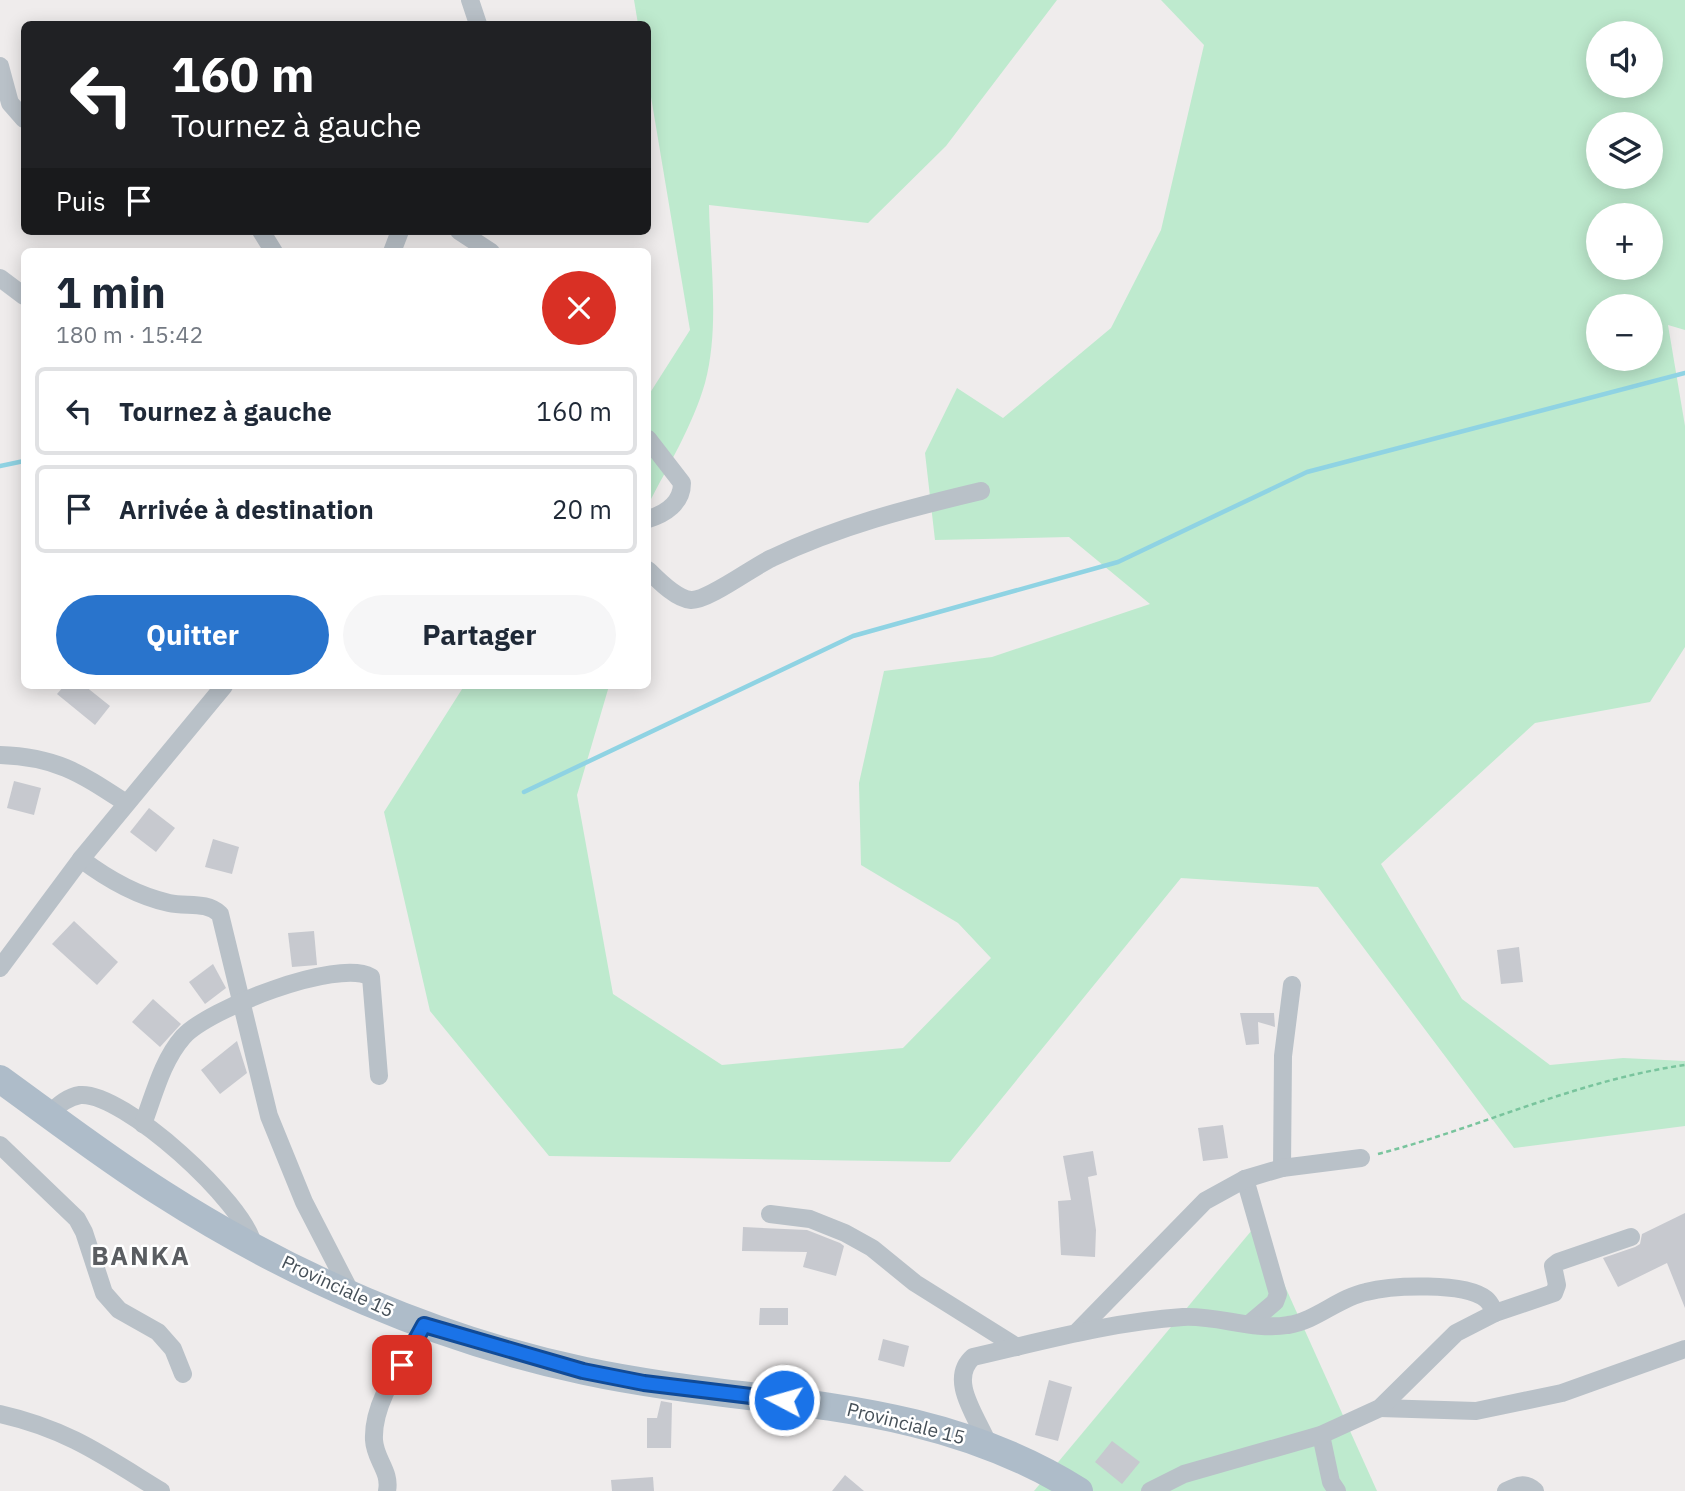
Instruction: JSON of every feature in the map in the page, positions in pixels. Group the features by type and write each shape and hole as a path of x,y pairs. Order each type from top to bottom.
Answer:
{"main road":[{"name":"Provinciale 15","path":"0,1079 164,1195 253,1245 424,1325 583,1371 671,1386 830,1405 897,1417 988,1444 1026,1460 1079,1491"}],"street":[{"path":"470,0 477,21"},
{"path":"0,66 5,105 21,117"},
{"path":"465,235 485,248"},
{"path":"0,278 21,294"},
{"path":"651,443 682,483 680,498 674,505 651,517"},
{"path":"651,573 679,596 690,600 701,598 756,565 838,529 981,491"},
{"path":"0,968 81,859 222,689"},
{"path":"0,755 36,756 52,761 127,803"},
{"path":"81,859 113,880 168,903 212,907 222,921 269,1116 304,1202 351,1293"},
{"path":"143,1124 168,1058 184,1035 207,1018 240,1000 301,982 366,974 373,982 379,1076"},
{"path":"1282,1168 1283,1056 1292,985"},
{"path":"49,1114 63,1101 81,1095 97,1098 143,1124 202,1175 235,1210 252,1236 253,1245"},
{"path":"0,1145 77,1219 85,1232 104,1293 119,1310 158,1332 173,1349 183,1374"},
{"path":"1076,1333 1177,1226 1205,1201 1245,1179 1282,1168 1361,1158"},
{"path":"1245,1179 1278,1294 1275,1302 1249,1324"},
{"path":"770,1214 810,1219 845,1233 872,1248 915,1283 1017,1347"},
{"path":"1150,1491 1184,1474 1321,1435 1380,1408 1456,1334 1494,1313 1554,1293 1557,1285 1553,1266 1558,1262 1631,1237"},
{"path":"988,1444 961,1377 965,1364 973,1357 1111,1325 1183,1317 1208,1316 1249,1324 1289,1325 1367,1291 1401,1288 1443,1287 1474,1293 1486,1299 1494,1313"},
{"path":"387,1491 389,1475 377,1456 375,1420 380,1405 424,1325"},
{"path":"1380,1408 1476,1410 1562,1394 1685,1349"},
{"path":"0,1414 33,1422 74,1437 160,1491"},
{"path":"1321,1435 1331,1482 1336,1491"},
{"path":"1506,1491 1520,1484 1529,1485 1535,1491"}],"path":[{"path":"1361,1158 1412,1145 1575,1088 1634,1072 1685,1065"}],"green space":[{"path":"634,0 1057,0 946,146 868,223 709,205 713,294 710,362 694,414 651,499 651,391 690,330 651,97 651,21 638,21"},
{"path":"1161,0 1685,0 1685,330 1668,325 1685,426 1685,647 1650,702 1535,723 1381,864 1462,999 1550,1065 1623,1058 1685,1061 1685,1126 1514,1148 1318,887 1181,878 950,1162 549,1156 430,1011 384,812 462,689 608,689 577,795 613,994 722,1065 903,1048 991,958 958,923 861,865 859,783 884,671 992,657 1150,604 1069,537 935,540 925,453 957,388 1003,418 1111,328 1161,230 1204,45"},
{"path":"1257,1224 1377,1491 1034,1491"}],"building":[{"path":"61,689 89,689 110,706 95,725 57,694"},
{"path":"14,781 41,788 34,815 7,808"},
{"path":"149,808 175,828 156,852 130,832"},
{"path":"213,839 239,847 232,874 205,867"},
{"path":"74,921 118,962 97,985 52,944"},
{"path":"314,931 317,965 292,967 288,933"},
{"path":"1519,947 1523,982 1501,984 1497,950"},
{"path":"213,964 226,988 205,1004 189,982"},
{"path":"153,999 181,1024 160,1047 132,1022"},
{"path":"1240,1013 1274,1013 1275,1027 1258,1022 1259,1044 1246,1045"},
{"path":"237,1041 247,1073 220,1094 201,1070"},
{"path":"1223,1125 1228,1158 1203,1161 1198,1128"},
{"path":"1093,1151 1097,1175 1088,1177 1096,1230 1095,1257 1061,1255 1058,1201 1071,1200 1063,1156"},
{"path":"1685,1213 1685,1308 1667,1263 1618,1287 1603,1258 1635,1247 1640,1244 1642,1234"},
{"path":"743,1227 807,1230 840,1243 844,1246 836,1276 803,1267 807,1252 742,1251"},
{"path":"760,1308 788,1308 788,1325 759,1325"},
{"path":"883,1339 909,1346 904,1367 878,1360"},
{"path":"1049,1380 1072,1387 1058,1441 1035,1435"},
{"path":"661,1401 672,1403 671,1448 647,1448 647,1418 657,1418"},
{"path":"1112,1441 1140,1462 1122,1484 1095,1462"},
{"path":"845,1475 864,1491 832,1491"},
{"path":"653,1477 654,1491 612,1491 611,1480"}],"waterway":[{"path":"524,792 853,636 1118,562 1307,472 1685,373"},
{"path":"0,466 21,462"}],"district":[{"name":"BANKA","path":"141,1255"}],"route":[{"path":"402,1365 424,1325 583,1371 644,1383 784,1400"}]}
